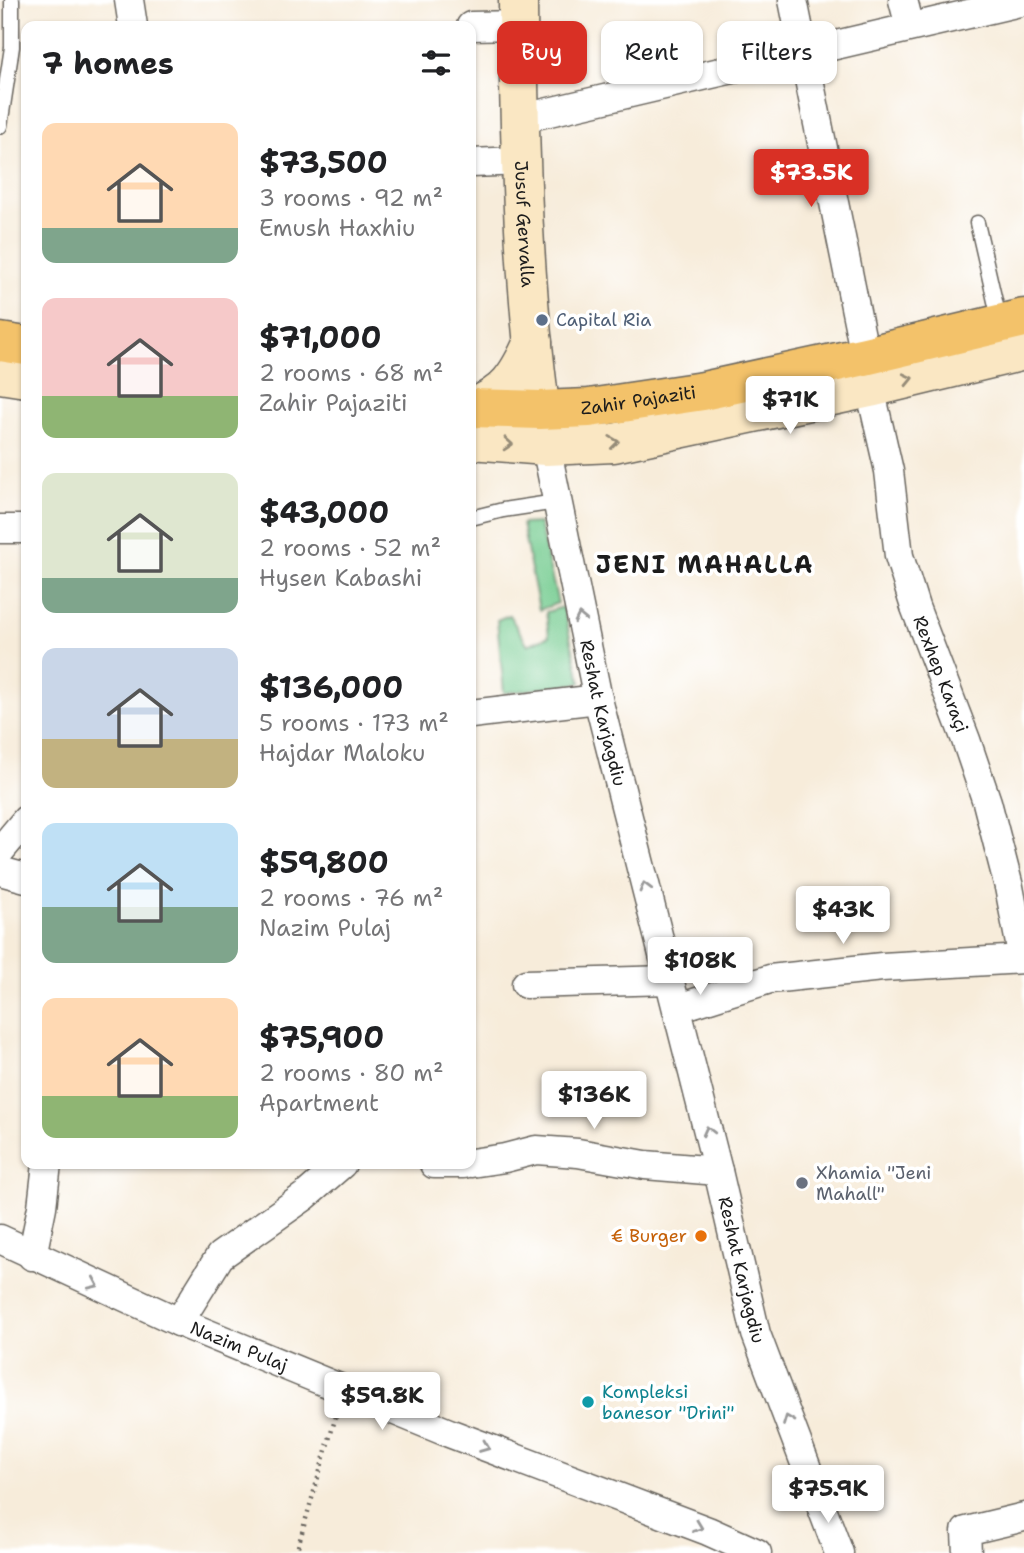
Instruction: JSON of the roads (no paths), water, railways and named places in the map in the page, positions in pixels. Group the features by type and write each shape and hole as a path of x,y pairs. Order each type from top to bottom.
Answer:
{"main road":[{"name":"Zahir Pajaziti","path":"476,409 543,428 589,408 703,391 868,372 1016,331"},
{"path":"0,342 21,345"}],"street":[{"path":"129,0 132,21"},
{"name":"Rexhep Karaçi","path":"793,0 797,21"},
{"path":"903,0 909,27"},
{"path":"837,45 1024,1"},
{"path":"476,25 518,13"},
{"name":"Jusuf Gervalla","path":"518,13 521,161 533,342 543,428"},
{"path":"519,119 717,73"},
{"name":"Rexhep Karaçi","path":"809,84 889,471 899,556 986,802 1009,887 1024,959"},
{"path":"476,163 521,161"},
{"path":"476,406 491,401 502,391 525,360 533,342"},
{"path":"0,374 21,377"},
{"path":"476,439 543,428"},
{"name":"Reshat Karjagdiu","path":"543,428 598,699 678,1008 755,1334 839,1553"},
{"path":"0,529 21,529"},
{"path":"476,713 598,699"},
{"path":"0,852 21,826"},
{"path":"0,871 21,877"},
{"path":"678,1008 770,979 882,967 1024,959"},
{"path":"526,984 670,979"},
{"path":"476,1162 536,1150 578,1153 645,1165 718,1171"},
{"path":"32,1256 46,1169"},
{"path":"179,1322 220,1256 305,1196 336,1169"},
{"name":"Nazim Pulaj","path":"0,1240 179,1322 343,1390 708,1531 757,1553"},
{"path":"967,1553 966,1531 1024,1517"},
{"path":"814,1553 827,1549 839,1553"}],"lane":[{"path":"0,126 12,47 12,0"},
{"path":"977,223 1016,331"},
{"path":"476,517 556,502"}],"place":[{"name":"Capital Ria","path":"542,320"},
{"name":"Xhamia \"Jeni Mahall\"","path":"802,1183"},
{"name":"€ Burger","path":"701,1236"},
{"name":"Kompleksi banesor \"Drini\"","path":"588,1402"}],"district":[{"name":"JENI MAHALLA","path":"705,565"}]}
